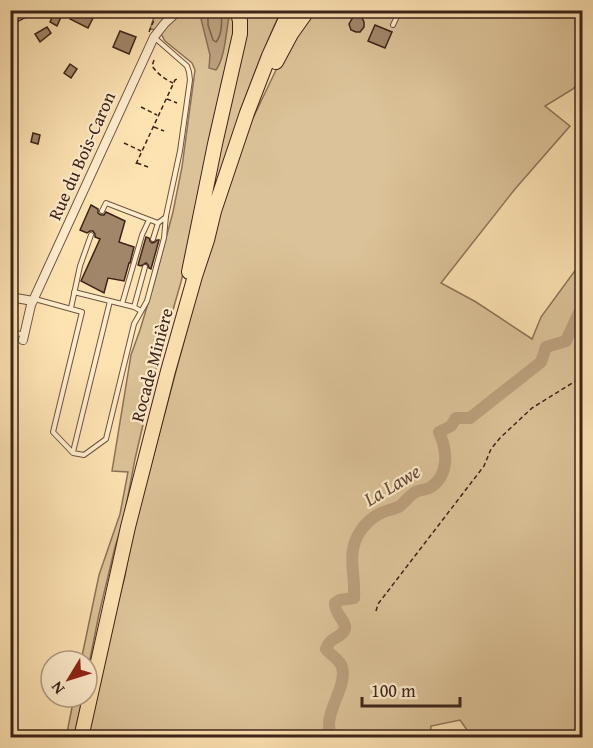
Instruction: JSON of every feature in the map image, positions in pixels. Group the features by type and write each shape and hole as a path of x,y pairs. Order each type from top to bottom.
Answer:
{"highway":[{"path":"168,371 214,144 240,34 237,10"},
{"name":"Rocade Minière","path":"81,738 128,527 168,371 214,211 248,113 290,10"},
{"path":"248,113 291,34 308,10"}],"main road":[{"path":"10,19 27,10"}],"street":[{"name":"Rue du Bois-Caron","path":"24,337 27,318 34,300 154,37 179,10"},
{"path":"10,297 34,300"},
{"path":"580,738 582,729"}],"lane":[{"path":"393,25 400,10"},
{"path":"34,300 82,312 53,432 73,453 84,455 106,439 134,324 147,301 164,238 166,216 180,151 190,80 189,72 184,63 154,37"},
{"path":"102,211 106,203 158,223"},
{"path":"153,238 158,223 166,216"},
{"path":"122,304 142,235 149,220"},
{"path":"71,308 82,256 91,235"},
{"path":"134,307 145,267"},
{"path":"74,292 134,307 141,311"},
{"path":"73,453 110,301"},
{"path":"10,333 24,337"}],"path":[{"path":"154,60 152,66 164,79 173,83"},
{"path":"148,167 136,163 173,83 177,79"},
{"path":"166,98 177,103"},
{"path":"141,107 158,115"},
{"path":"153,126 164,131"},
{"path":"124,143 142,151"},
{"path":"376,611 378,604 484,466 491,448 532,408 582,377"}],"shaded area":[{"path":"137,11 281,11 252,81 211,202 200,204 156,369 123,522 115,547 92,649 84,649 99,575 120,514 128,472 112,471 131,355 173,212 182,167 195,70 192,63 165,41 159,30 150,29 154,17"},
{"path":"294,11 582,11 582,78 573,89 545,106 570,126 515,189 441,283 476,302 532,339 541,317 582,261 582,737 472,737 460,720 431,726 430,738 87,738 93,709 99,709 99,682 125,576 130,543 225,195 244,137 287,50"},
{"path":"72,709 80,709 74,737 66,738"}],"water":[{"path":"227,12 229,17 223,52 216,70 209,68 210,55 201,19 201,13"}],"building":[{"path":"74,10 86,15 88,11 86,10 103,10 100,17 95,14 88,28 70,19"},
{"path":"357,10 373,11 361,16 364,27 360,32 351,30 349,24"},
{"path":"54,13 61,17 57,26 50,22"},
{"path":"375,25 392,32 385,48 368,41"},
{"path":"47,27 51,33 40,42 35,34"},
{"path":"120,31 136,37 129,54 113,47"},
{"path":"70,64 77,69 71,78 64,73"},
{"path":"10,100 12,100 17,118 10,119"},
{"path":"33,133 40,135 38,144 31,142"},
{"path":"91,205 98,209 101,215 106,212 125,221 119,242 134,247 124,281 108,278 104,293 81,281 100,239 95,237 93,231 87,233 80,230"},
{"path":"146,237 152,243 159,240 151,269 146,263 138,265"}],"waterway":[{"name":"La Lawe","path":"332,738 329,720 343,675 341,664 326,649 330,642 342,634 345,628 335,603 354,598 352,555 361,530 376,516 400,506 413,493 429,488 437,482 444,469 445,461 444,446 439,432 451,426 456,418 470,418 541,362 546,347 566,341 582,306"}]}
